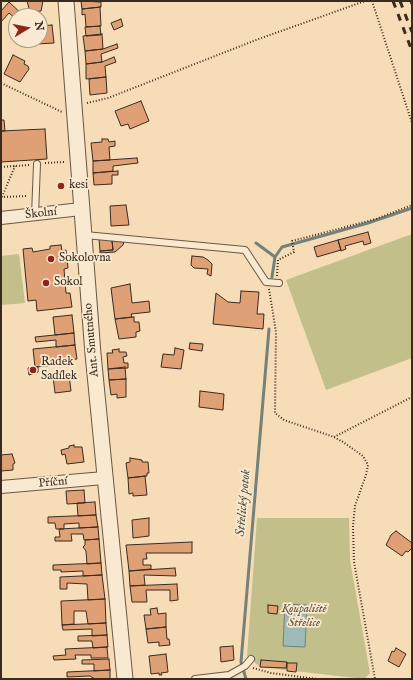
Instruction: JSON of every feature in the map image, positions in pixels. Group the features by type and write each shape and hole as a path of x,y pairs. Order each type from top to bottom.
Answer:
{"street":[{"name":"Ant. Smutného","path":"66,1 83,235 104,478 125,679"},
{"name":"Školní","path":"1,218 81,209"},
{"name":"Příční","path":"1,487 104,478"}],"lane":[{"path":"35,215 37,164"},
{"path":"83,235 245,250 266,282 278,282"},
{"path":"195,679 225,676 233,673 251,659"}],"path":[{"path":"1,83 62,112 108,98 256,40 365,1"},
{"path":"372,1 412,123"},
{"path":"15,166 1,197 36,196"},
{"path":"278,282 278,260 294,252 292,242 376,219 412,205"},
{"path":"270,282 276,332 275,413 284,420 334,437 352,447 362,456 368,465 355,506 354,562 375,679"},
{"path":"334,437 412,397"},
{"path":"242,667 271,673 317,679"}],"green space":[{"path":"412,234 412,358 326,390 286,280"},
{"path":"19,254 25,303 1,305 1,256"},
{"name":"Koupaliště Střelice","path":"257,518 349,518 350,560 370,673 364,679 260,667 247,656"}],"water":[{"path":"285,604 307,605 305,647 283,646"}],"building":[{"path":"27,1 43,1 42,8 29,8"},
{"path":"81,1 101,2 101,7 82,9"},
{"path":"9,2 15,8 8,8 8,14 1,22 1,11"},
{"path":"100,7 101,26 86,27 85,14 82,15 82,9"},
{"path":"121,19 123,26 114,30 111,23"},
{"path":"48,25 52,25 54,43 48,43"},
{"path":"100,26 101,35 86,36 85,27"},
{"path":"102,34 103,49 85,51 83,36"},
{"path":"117,44 118,48 101,54 102,62 86,64 85,51 103,49"},
{"path":"13,55 25,61 24,64 28,66 29,69 20,82 4,74"},
{"path":"114,57 116,62 105,66 106,77 86,79 86,64 102,62"},
{"path":"106,77 107,93 90,95 89,79"},
{"path":"141,101 149,121 130,129 128,124 121,126 115,111"},
{"path":"1,120 4,120 5,131 1,131"},
{"path":"45,129 47,159 1,162 1,131"},
{"path":"102,139 108,139 109,142 115,141 115,146 109,147 110,160 93,161 91,143 102,142"},
{"path":"137,158 138,163 113,166 113,171 93,173 93,161"},
{"path":"118,171 118,175 112,175 112,184 94,185 93,173"},
{"path":"126,205 129,225 111,226 110,206"},
{"path":"368,232 371,243 364,245 363,241 345,246 346,249 341,251 338,240"},
{"path":"99,239 112,241 113,250 100,251"},
{"path":"338,240 341,250 317,257 314,247"},
{"path":"112,241 124,242 123,245 115,252 100,253 100,251 113,250"},
{"name":"Sokol","path":"61,245 62,251 66,250 68,268 64,269 66,293 70,293 72,307 37,311 36,300 28,301 23,249 32,248 33,252 50,249 50,246"},
{"path":"192,256 203,257 212,264 211,276 207,274 208,269 194,268 191,265"},
{"path":"130,284 132,303 149,301 150,312 131,314 132,317 115,319 111,288"},
{"path":"241,291 259,292 257,314 264,314 263,329 213,324 216,293 228,302 240,303"},
{"path":"72,315 74,333 55,335 53,317"},
{"path":"134,317 134,322 139,322 140,331 136,332 136,337 119,339 115,319"},
{"path":"74,333 75,345 56,347 56,340 36,342 35,337"},
{"path":"190,343 203,344 202,351 189,349"},
{"path":"75,345 77,359 58,361 58,365 35,367 33,349"},
{"path":"175,348 184,350 181,369 161,367 163,354 174,355"},
{"path":"119,349 119,352 126,352 127,356 123,357 124,363 128,363 128,368 108,369 107,353 113,353 112,350"},
{"path":"38,367 38,372 29,375 28,368"},
{"path":"125,367 126,379 109,380 108,369"},
{"path":"69,375 71,391 55,393 53,376"},
{"path":"126,379 126,397 117,398 117,394 111,395 109,380"},
{"path":"200,391 224,394 223,410 199,407"},
{"path":"74,445 74,447 82,447 84,462 67,464 65,454 62,455 61,450"},
{"path":"12,454 15,463 13,464 13,470 1,471 1,455"},
{"path":"130,458 142,460 142,462 148,462 149,473 147,473 147,476 128,478 126,463 130,462"},
{"path":"145,476 147,495 133,496 133,493 129,494 128,478"},
{"path":"84,490 85,503 67,504 66,491"},
{"path":"95,502 96,515 78,516 77,503"},
{"path":"96,515 98,527 79,528 79,523 64,524 64,529 56,529 55,523 48,523 48,517"},
{"path":"149,518 149,536 133,538 132,520"},
{"path":"98,527 99,539 84,540 83,534 71,534 72,541 55,541 55,537 60,537 59,529"},
{"path":"396,531 412,543 412,548 408,552 406,551 402,556 386,545 391,535"},
{"path":"99,539 101,563 87,564 86,551 83,547 85,545 85,540"},
{"path":"192,542 192,553 146,553 147,559 143,559 143,565 151,565 151,569 129,571 126,545"},
{"path":"101,563 102,575 83,576 83,571 61,572 61,570 53,570 53,565"},
{"path":"175,568 176,576 144,575 145,585 130,586 129,571"},
{"path":"102,575 105,599 88,600 87,584 67,583 67,589 60,589 60,577"},
{"path":"177,584 178,600 170,601 170,590 146,590 147,602 132,602 130,586"},
{"path":"105,599 106,623 88,624 86,611 74,611 74,624 62,625 61,601"},
{"path":"268,605 278,606 277,614 268,613"},
{"path":"157,608 158,614 166,613 166,627 146,629 144,615 151,615 150,609"},
{"path":"106,623 107,635 92,636 92,629 63,630 62,625"},
{"path":"166,627 167,639 169,639 170,645 159,646 159,642 148,643 146,629"},
{"path":"107,635 108,647 93,648 92,641 78,641 78,636"},
{"path":"233,646 234,660 221,662 220,647"},
{"path":"107,647 108,658 91,658 91,655 75,655 76,659 54,660 53,656 66,655 65,649"},
{"path":"396,648 406,654 399,667 388,661 392,651 394,652"},
{"path":"166,654 168,672 161,673 162,675 159,675 159,673 151,674 149,656"},
{"path":"109,659 110,670 94,671 94,664 82,664 82,660"},
{"path":"261,660 287,662 286,668 260,667"},
{"path":"287,663 297,663 296,672 287,671"},
{"path":"110,670 110,679 95,679 90,676 67,677 67,672"}],"waterway":[{"path":"275,257 282,247 368,223 412,208"},
{"name":"Střelický potok","path":"256,243 275,257 272,277"},
{"name":"Střelický potok","path":"246,679 241,662 269,329"}],"railway":[{"path":"393,1 412,51"},
{"path":"400,1 412,32"}],"place":[{"name":"kesi","path":"61,186"},
{"name":"Sokolovna","path":"51,259"},
{"name":"Sokol","path":"46,283"},
{"name":"Radek Sadílek","path":"33,370"}]}
